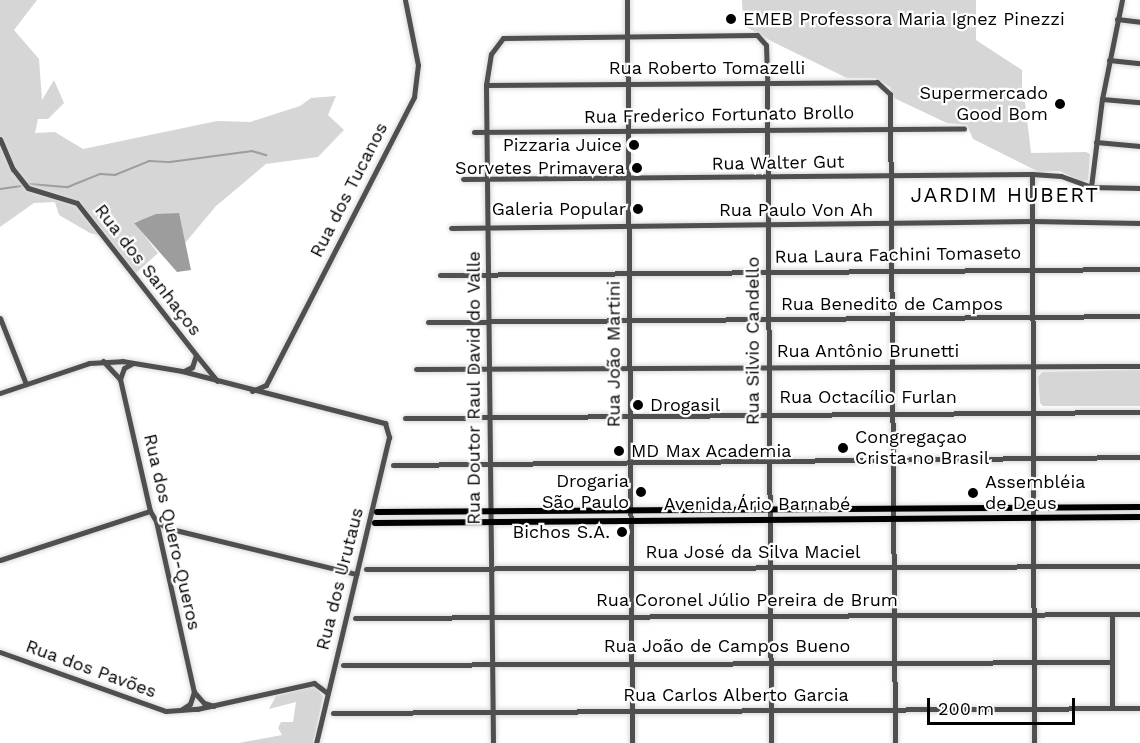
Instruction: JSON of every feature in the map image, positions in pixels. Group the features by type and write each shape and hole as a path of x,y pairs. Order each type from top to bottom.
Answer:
{"main road":[{"name":"Avenida Ário Barnabé","path":"377,512 894,506 1140,507"},
{"path":"399,522 395,517 400,512"},
{"name":"Avenida Ário Barnabé","path":"375,523 490,524 630,520 1140,517"}],"street":[{"name":"Rua dos Tucanos","path":"266,385 414,98 418,65 405,0"},
{"name":"Rua João Martini","path":"627,0 632,743"},
{"path":"1091,187 1102,99 1122,0"},
{"path":"1117,19 1140,22"},
{"name":"Rua Silvio Candello","path":"503,38 757,36 766,45 771,743"},
{"name":"Rua Doutor Raul David do Valle","path":"493,743 486,85 491,54 503,38"},
{"path":"1109,60 1140,63"},
{"name":"Rua Roberto Tomazelli","path":"486,85 878,82 890,94 895,743"},
{"path":"1102,99 1140,102"},
{"name":"Rua Frederico Fortunato Brollo","path":"474,132 964,129"},
{"name":"Rua dos Sanhaços","path":"0,139 13,169 28,188 77,203 217,381"},
{"path":"1095,142 1140,146"},
{"path":"1032,174 1034,743"},
{"name":"Rua Walter Gut","path":"463,179 1032,174 1061,176 1091,187 1140,188"},
{"name":"Rua Paulo Von Ah","path":"451,228 1032,221 1140,223"},
{"name":"Rua Laura Fachini Tomaseto","path":"440,275 1140,268"},
{"name":"Rua Benedito de Campos","path":"428,322 1140,316"},
{"path":"0,318 26,384"},
{"name":"Rua dos Sanhaços","path":"182,371 192,367 196,355"},
{"path":"0,393 101,360 135,362 182,371 275,397"},
{"path":"101,360 120,379 124,368 135,362"},
{"name":"Rua Antônio Brunetti","path":"416,369 1140,366"},
{"name":"Rua dos Quero-Queros","path":"120,379 150,511 156,521 194,692"},
{"path":"252,391 266,385 275,397"},
{"name":"Rua dos Urutaus","path":"275,397 385,423 389,437 316,743"},
{"name":"Rua Octacílio Furlan","path":"405,418 769,412 1140,412"},
{"path":"393,465 769,458 1032,460 1140,457"},
{"path":"0,561 150,511"},
{"path":"156,521 167,528 356,574"},
{"name":"Rua José da Silva Maciel","path":"366,569 631,566 893,568 1140,566"},
{"name":"Rua Coronel Júlio Pereira de Brum","path":"355,618 770,613 1140,614"},
{"path":"1112,614 1112,708"},
{"name":"Rua dos Pavões","path":"0,652 154,709 179,711 214,706 314,683 330,676 333,669"},
{"name":"Rua João de Campos Bueno","path":"343,665 771,660 1111,662"},
{"path":"314,683 324,688 326,697"},
{"path":"179,711 190,704 194,692 204,703 214,706"},
{"name":"Rua Carlos Alberto Garcia","path":"333,713 632,709 895,711 1140,708"}],"shaded area":[{"path":"0,0 37,0 14,30 39,59 42,100 54,80 64,103 48,119 38,119 35,133 55,132 83,149 217,121 250,122 300,106 311,98 336,96 328,115 344,130 318,157 266,164 216,206 185,243 178,213 134,222 158,253 135,274 106,237 90,233 59,215 55,202 34,203 0,227"},
{"path":"742,0 976,0 976,40 1022,70 1022,102 1025,102 1031,153 1086,152 1090,154 1088,180 1082,182 1060,171 1039,172 973,139 967,125 947,123 894,98 890,87 875,78 847,78 773,42 743,25"},
{"path":"179,213 191,270 177,272 134,223 156,214"},
{"path":"1140,370 1140,406 1043,406 1040,403 1038,377 1042,372"},
{"path":"316,686 323,697 313,743 239,743 282,735 278,728 281,722 293,722 296,702 269,709 276,696"}],"waterway":[{"path":"30,184 68,187 101,174 115,175 149,161 170,162 252,151 266,155"},
{"path":"0,189 21,186"}],"place":[{"name":"EMEB Professora Maria Ignez Pinezzi","path":"731,19"},
{"name":"Supermercado Good Bom","path":"1060,104"},
{"name":"Pizzaria Juice","path":"634,145"},
{"name":"Sorvetes Primavera","path":"637,168"},
{"name":"Galeria Popular","path":"638,209"},
{"name":"Drogasil","path":"638,405"},
{"name":"Congregaçao Crista no Brasil","path":"843,448"},
{"name":"MD Max Academia","path":"619,451"},
{"name":"Drogaria São Paulo","path":"641,492"},
{"name":"Assembléia de Deus","path":"973,493"},
{"name":"Bichos S.A.","path":"622,532"}],"district":[{"name":"JARDIM HUBERT","path":"1005,195"}]}
